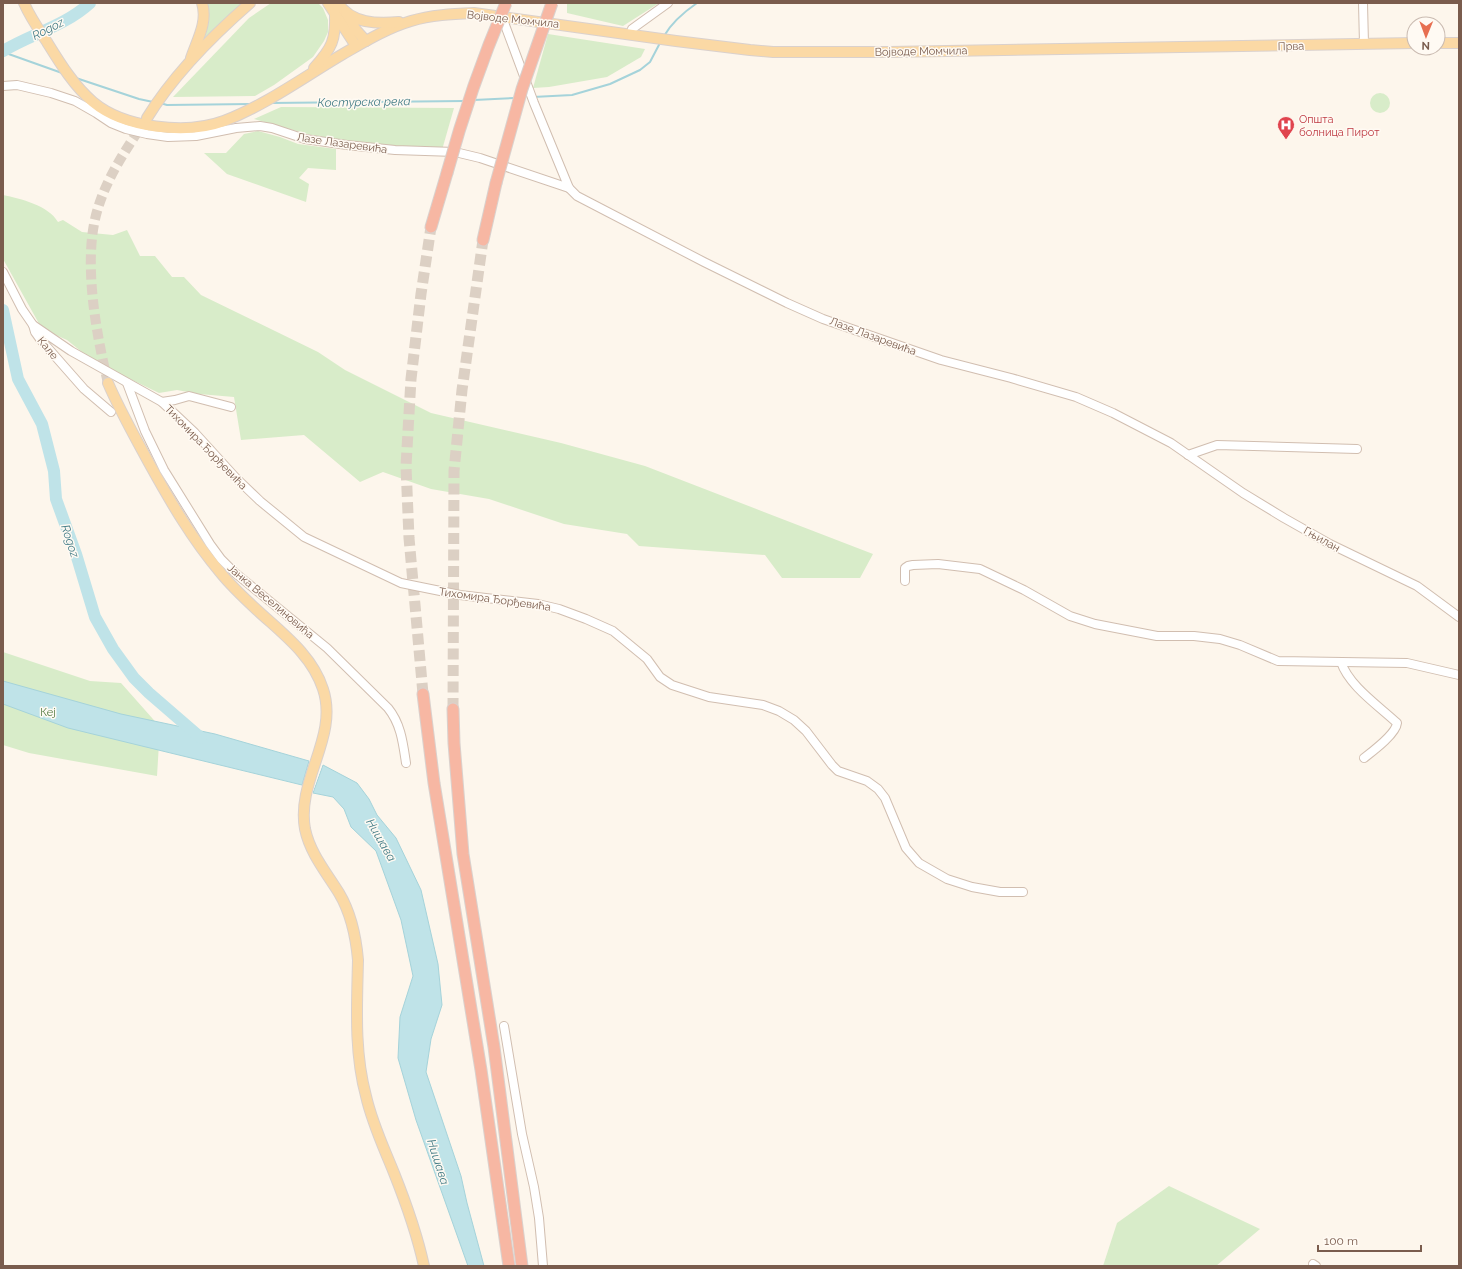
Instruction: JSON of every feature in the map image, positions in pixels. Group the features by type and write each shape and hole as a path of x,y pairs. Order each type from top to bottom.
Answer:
{"highway":[{"path":"431,227 460,124 474,82 506,3"},
{"path":"483,240 496,183 522,89 552,3"},
{"path":"424,694 434,784 481,1070 509,1266"},
{"path":"453,709 454,743 463,854 494,1046 522,1266"}],"main road":[{"name":"Војводе Момчила","path":"24,3 43,37 58,59 82,91 94,102 106,111 120,117 147,125 163,127 192,127 222,121 252,108 366,40 410,22 430,16 450,14 474,13 676,41 750,50 792,52 1168,48"},
{"path":"190,62 203,25 202,3"},
{"path":"148,116 160,97 190,62 221,28 250,3"},
{"path":"328,3 368,23 383,24 410,22"},
{"path":"336,8 356,46"},
{"path":"309,74 331,47 335,33 336,8"},
{"path":"346,13 356,30 366,40"},
{"name":"Прва","path":"1168,48 1406,43"},
{"path":"1446,43 1459,43"},
{"path":"108,383 127,423 180,516 206,554 235,589 289,639 305,656 314,668 319,679 326,699 326,718 323,737 308,785 303,810 305,829 318,863 340,894 352,924 358,960 357,1046 362,1083 372,1118 407,1206 424,1266"}],"street":[{"path":"630,35 632,29 668,3"},
{"path":"1363,3 1364,44"},
{"path":"502,17 530,93 569,188"},
{"name":"Лазе Лазаревића","path":"3,86 17,85 51,93 75,101 111,123 126,129 147,134 196,136 236,128 260,126 272,128 305,139 395,150 455,152 480,158 569,188 577,196 638,228 780,299 823,318 941,360 1076,397 1114,413 1171,443 1188,455"},
{"name":"Кале","path":"3,272 22,310 33,325 35,332 40,339 84,389 111,412"},
{"name":"Тихомира Ђорђевића","path":"33,325 71,350 162,402 195,433 260,502 308,539 401,583 460,595 538,604 559,609 613,631 647,659 660,677 672,685 709,697 758,704 779,711 794,720 806,731 838,771 867,781 878,789 884,798 906,848 919,863 947,879 972,887 1000,892 1023,892"},
{"name":"Јанка Веселиновића","path":"127,383 145,431 164,470 221,559 234,572 327,648 388,708 396,717 400,728 406,763"},
{"name":"Тихомира Ђорђевића","path":"162,402 189,396 231,407"},
{"path":"1188,455 1217,445 1357,449"},
{"name":"Гњилан","path":"1188,455 1243,493 1297,526 1330,544 1417,586 1459,617"},
{"path":"905,581 905,568 913,565 938,564 980,569 1024,590 1070,616 1095,624 1157,636 1194,636 1220,639 1240,645 1278,661 1407,663 1459,675"},
{"path":"1341,662 1343,669 1350,679 1397,723 1396,728 1390,735 1364,758"},
{"path":"504,1026 522,1134 534,1187 539,1218 543,1266"}],"green space":[{"path":"205,3 244,3 203,40"},
{"path":"271,3 318,3 323,8 328,20 328,32 324,41 313,57 274,85 255,96 173,97 249,18"},
{"path":"567,3 659,3 623,26 567,13"},
{"path":"548,34 645,49 641,57 607,77 549,87 533,88"},
{"path":"1376,93 1384,93 1390,99 1390,107 1384,113 1376,113 1370,107 1370,99"},
{"path":"281,107 454,108 442,150 369,144 311,135 254,119"},
{"path":"258,131 298,144 336,149 336,170 308,168 299,178 309,184 306,202 227,174 204,153 226,153 244,134"},
{"path":"3,195 26,201 41,207 54,216 58,222 63,220 82,232 113,235 127,230 140,256 155,256 172,277 184,277 201,295 318,352 345,370 431,413 561,443 645,466 873,554 860,578 782,578 765,555 639,546 627,534 564,524 489,499 431,489 383,472 360,482 304,435 241,440 234,397 199,394 177,390 159,393 93,361 67,340 42,329 3,259"},
{"name":"Кеј","path":"3,652 90,681 121,683 160,727 157,776 29,753 3,745"},
{"path":"1169,1186 1260,1229 1216,1266 1103,1266 1117,1223"}],"water":[{"path":"3,681 121,714 215,734 309,761 302,785 68,728 3,704"},
{"name":"Нишава","path":"323,765 357,783 369,799 377,815 396,838 421,890 438,964 442,1005 431,1039 426,1072 461,1176 484,1266 468,1266 416,1120 398,1058 400,1017 413,976 401,920 376,851 351,827 344,809 333,797 313,793"}],"pier":[{"path":"323,763 312,794 311,792"}],"waterway":[{"name":"Rogoz","path":"3,51 70,18 90,3"},
{"name":"Костурска река","path":"664,36 671,26 687,10 697,3"},
{"name":"Костурска река","path":"533,97 572,95 610,84 640,70 650,62 661,41"},
{"name":"Костурска река","path":"3,52 62,73"},
{"name":"Костурска река","path":"76,78 139,99 153,102"},
{"name":"Костурска река","path":"474,100 515,98"},
{"name":"Костурска река","path":"270,103 465,101"},
{"name":"Костурска река","path":"160,103 167,105 251,104"},
{"name":"Rogoz","path":"3,310 18,379 42,424 54,471 56,499 76,554 95,617 113,649 134,678 201,738"}],"tunnel":[{"path":"108,383 99,342 92,296 91,249 93,228 98,208 111,175 142,125"},
{"path":"423,694 409,538 406,466 411,379 431,227"},
{"path":"453,709 454,471 462,390 483,240"}],"place":[{"name":"Општа болница Пирот","path":"1286,140"}]}
